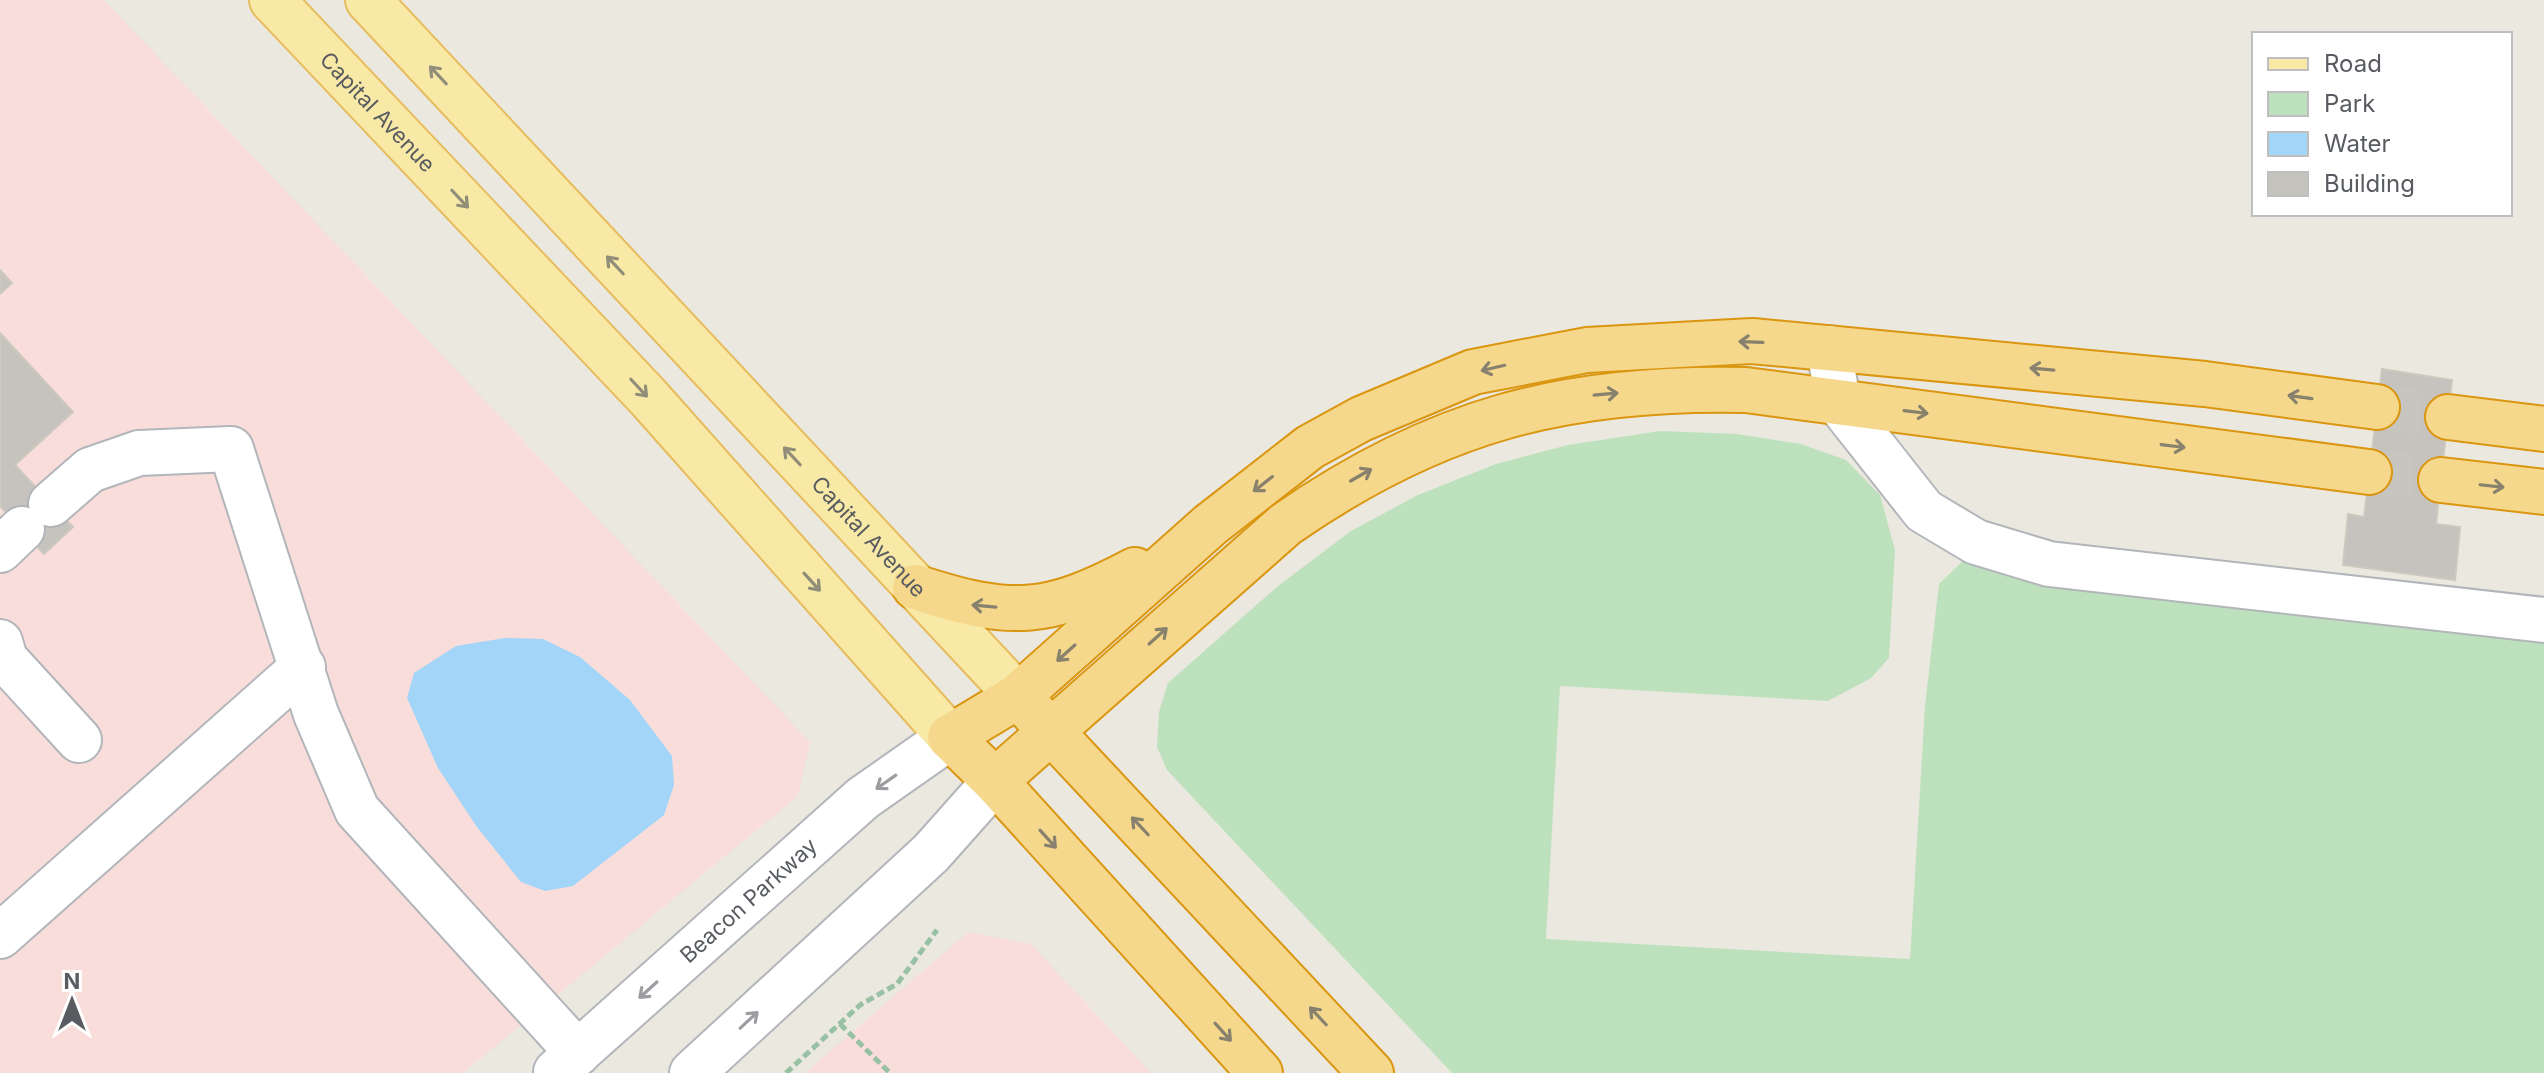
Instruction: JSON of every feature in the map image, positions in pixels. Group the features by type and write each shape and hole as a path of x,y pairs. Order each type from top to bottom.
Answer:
{"highway":[{"path":"950,737 1018,696 1210,525 1310,447 1361,419 1473,372 1587,350 1752,341 2205,384 2377,407"},
{"path":"995,781 1286,524 1336,489 1433,439 1537,406 1592,395 1673,388 1746,390 2369,472"},
{"path":"2448,417 2544,429"},
{"path":"2441,480 2544,492"},
{"path":"915,587 968,604 1028,610 1084,597 1210,525"},
{"name":"Capital Avenue","path":"1018,696 1371,1073"},
{"name":"Capital Avenue","path":"950,737 995,781 1260,1073"}],"main road":[{"name":"Capital Avenue","path":"272,0 648,397 950,737"},
{"name":"Capital Avenue","path":"368,0 1018,696"}],"street":[{"path":"1829,348 1838,402 1924,511 1976,542 2049,564 2544,620"},
{"path":"24,527 90,470 139,453 231,449 316,714 357,810 567,1063"},
{"path":"0,642 5,659 79,740"},
{"path":"5,922 303,667"},
{"name":"Beacon Parkway","path":"567,1063 863,798 950,737"},
{"path":"692,1073 931,853 995,781"}],"path":[{"path":"786,1073 860,1005 897,984 937,930"},
{"path":"840,1024 890,1073"}],"shaded area":[{"path":"0,0 104,0 810,742 798,796 463,1073 0,1073"},
{"path":"968,932 1031,944 1151,1073 805,1073"}],"green space":[{"path":"1660,431 1737,434 1801,444 1846,460 1880,495 1895,550 1889,658 1871,678 1828,701 1560,686 1546,939 1910,959 1925,706 1939,584 1966,558 2544,637 2544,1073 1452,1073 1167,770 1157,747 1159,712 1168,683 1278,586 1351,531 1418,495 1496,464 1568,445"}],"water":[{"path":"505,638 543,639 580,657 630,700 672,756 674,785 664,815 573,886 545,891 521,882 477,827 438,768 407,698 414,673 456,646"}],"building":[{"path":"0,270 12,283 0,294"},
{"path":"0,333 73,412 15,465 73,527 44,554 0,506"},
{"path":"2382,369 2452,380 2436,524 2460,527 2455,580 2343,565 2348,514 2364,517"}],"tunnel":[{"path":"2377,407 2448,417"},
{"path":"2369,472 2441,480"}]}
